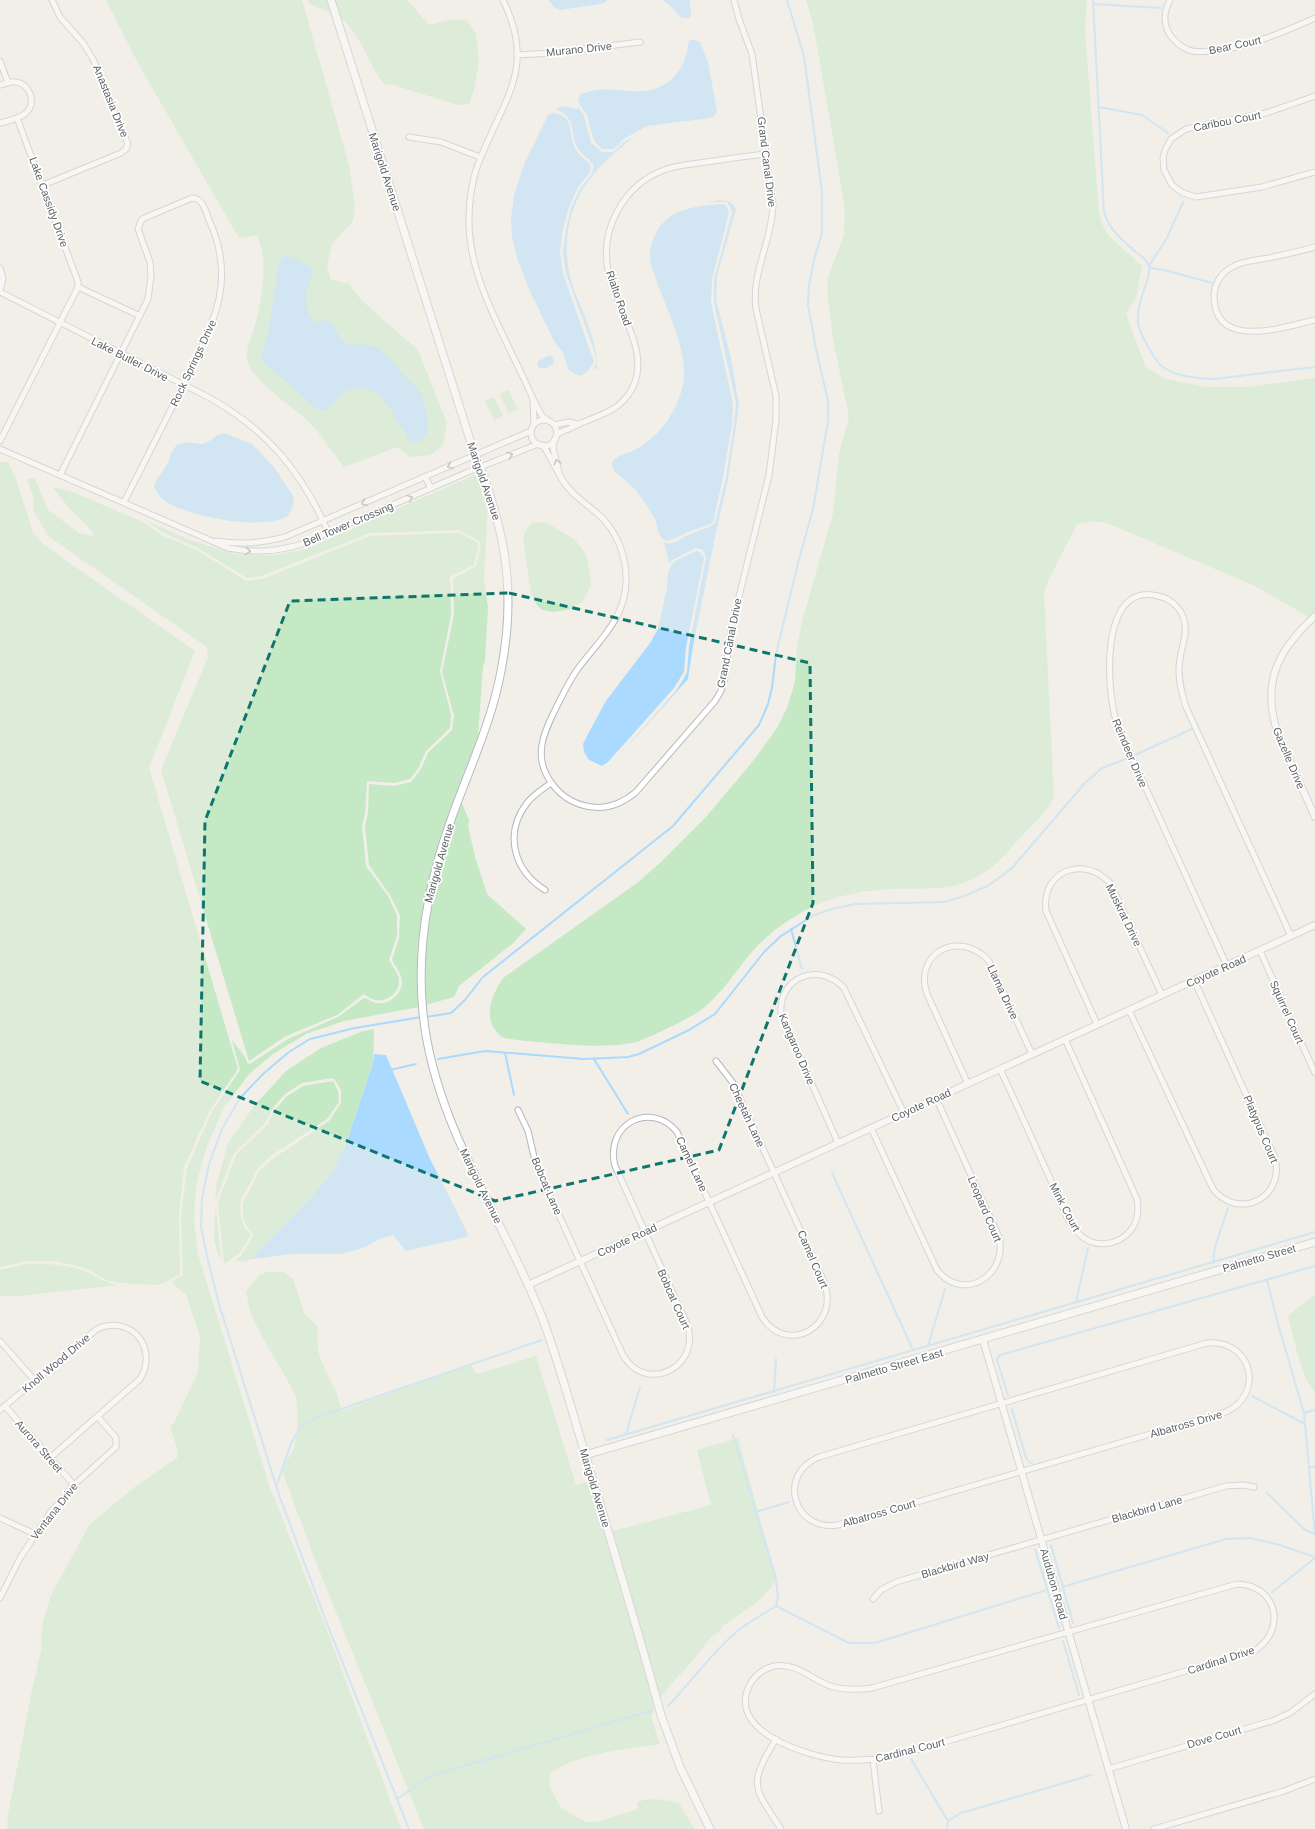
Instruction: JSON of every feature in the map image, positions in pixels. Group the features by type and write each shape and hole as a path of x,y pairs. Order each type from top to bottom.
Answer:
{"main road":[{"name":"Marigold Avenue","path":"331,0 438,341 499,521 506,561 508,612 501,671 492,705 445,837 430,884 422,948 422,1008 424,1024 438,1086 451,1122 528,1285 556,1356 666,1728 685,1778 710,1829"},
{"name":"Palmetto Street","path":"1202,1275 1315,1242"},
{"name":"Palmetto Street East","path":"586,1455 1202,1275"}],"street":[{"name":"Anastasia Drive","path":"42,185 121,153 126,149 128,144 93,59 83,43 60,17 52,0"},
{"path":"502,0 514,28 517,55 514,79 508,101 480,157 473,183 469,213 469,233 473,258 485,296 542,416 552,423 556,430 555,438 547,445 539,445 533,439 531,431 535,420 533,399"},
{"name":"Grand Canal Drive","path":"539,445 545,448 569,490 598,514 612,532 624,558 626,582 624,599 617,619 609,632 572,677 544,733 541,748 546,774 551,783 566,798 583,805 602,807 616,804 628,799 639,790 715,701 723,686 730,629 769,475 777,414 776,396 756,309 755,295 756,282 773,212 752,54 739,19 734,0"},
{"name":"Bear Court","path":"1170,0 1165,18 1170,34 1186,49 1200,52 1252,43 1283,32 1315,18"},
{"name":"Murano Drive","path":"517,55 552,53 640,42"},
{"path":"0,61 8,83"},
{"path":"0,86 15,82 22,84 27,89 31,102 25,114 0,124"},
{"name":"Caribou Court","path":"1315,96 1266,113 1186,129 1171,139 1165,150 1163,158 1164,170 1172,185 1183,193 1196,197 1262,187 1315,172"},
{"name":"Lake Cassidy Drive","path":"17,118 78,282 78,286"},
{"path":"409,137 440,142 480,157"},
{"name":"Rialto Road","path":"555,438 560,432 577,424 611,412 619,406 630,393 637,378 638,360 636,349 611,282 606,258 607,238 611,225 623,200 644,180 665,170 679,166 766,154"},
{"name":"Rock Springs Drive","path":"60,475 148,299 151,276 146,250 138,229 140,222 142,218 192,198 196,198 201,202 215,236 220,260 221,286 216,314 211,328 169,415 124,502"},
{"path":"1315,247 1237,264 1221,275 1214,295 1217,311 1221,318 1231,327 1238,330 1251,332 1266,331 1315,320"},
{"path":"0,268 2,278 0,292"},
{"path":"0,441 78,286 140,316"},
{"name":"Lake Butler Drive","path":"0,292 225,407 249,424 267,439 301,480 328,532"},
{"path":"534,425 541,420 552,423"},
{"name":"Rialto Road","path":"552,423 568,422 577,424"},
{"name":"Bell Tower Crossing","path":"211,540 237,544 258,543 285,537 531,431"},
{"name":"Grand Canal Drive","path":"555,438 553,448 560,476"},
{"name":"Bell Tower Crossing","path":"0,449 228,548 260,552 288,548 481,467 539,445"},
{"path":"425,477 431,488"},
{"name":"Reindeer Drive","path":"1227,966 1118,727 1114,714 1108,670 1112,634 1120,611 1125,605 1135,598 1150,594 1164,597 1176,606 1183,617 1185,636 1179,671 1180,683 1186,707 1291,936"},
{"name":"Gazelle Drive","path":"1315,616 1296,633 1283,652 1274,674 1271,701 1272,715 1278,734 1315,817"},
{"path":"545,890 535,884 523,869 514,843 514,833 522,811 528,801 551,783"},
{"name":"Muskrat Drive","path":"1097,1024 1046,911 1048,889 1054,880 1066,871 1076,868 1090,870 1103,876 1110,883 1162,995"},
{"name":"Coyote Road","path":"528,1285 1315,925"},
{"name":"Llama Drive","path":"968,1084 927,994 924,984 926,969 930,960 937,952 946,948 967,947 979,952 989,961 1032,1054"},
{"name":"Squirrel Court","path":"1260,951 1315,1073"},
{"name":"Kangaroo Drive","path":"838,1143 781,1014 781,1004 786,989 803,976 812,974 826,976 834,979 844,988 904,1113"},
{"name":"Platypus Court","path":"1129,1010 1213,1189 1221,1197 1236,1204 1247,1204 1258,1201 1271,1190 1276,1180 1277,1169 1275,1158 1194,980"},
{"name":"Mink Court","path":"1000,1069 1076,1230 1083,1237 1096,1243 1106,1244 1116,1241 1126,1235 1133,1226 1138,1210 1137,1199 1064,1039"},
{"name":"Cheetah Lane","path":"716,1061 733,1083 774,1172"},
{"name":"Leopard Court","path":"871,1128 936,1270 944,1278 953,1283 968,1285 978,1282 991,1273 997,1264 1000,1253 999,1237 936,1098"},
{"name":"Bobcat Lane","path":"518,1110 528,1131 536,1165 580,1261"},
{"name":"Camel Lane","path":"644,1232 613,1158 616,1135 623,1127 635,1120 650,1118 659,1119 674,1128 679,1135 709,1202"},
{"name":"Camel Court","path":"709,1202 765,1322 773,1329 783,1334 794,1335 805,1333 815,1327 824,1315 828,1301 827,1291 774,1172"},
{"name":"Bobcat Court","path":"580,1261 626,1360 633,1368 643,1373 659,1374 669,1371 678,1365 685,1356 689,1346 689,1329 644,1232"},
{"name":"Knoll Wood Drive","path":"2,1408 97,1329 112,1325 128,1328 137,1334 143,1343 147,1359 145,1369 137,1383 50,1458"},
{"name":"Audubon Road","path":"983,1340 1126,1829"},
{"path":"0,1341 35,1381"},
{"name":"Albatross Drive","path":"1002,1403 1207,1343 1224,1344 1235,1349 1243,1357 1248,1368 1250,1378 1247,1392 1238,1404 1226,1412 1022,1472"},
{"name":"Albatross Court","path":"1002,1403 814,1459 804,1466 796,1480 794,1492 797,1503 802,1513 811,1520 821,1525 833,1526 1022,1472"},
{"name":"Aurora Street","path":"2,1408 74,1485"},
{"name":"Ventana Drive","path":"1,1594 20,1558 54,1508 74,1485 116,1447 116,1438 98,1417"},
{"name":"Blackbird Lane","path":"1041,1540 1226,1486 1237,1485 1254,1487"},
{"path":"0,1518 35,1534"},
{"name":"Blackbird Way","path":"873,1599 881,1590 896,1582 1041,1540"},
{"name":"Cardinal Drive","path":"1068,1632 1237,1584 1249,1585 1259,1590 1268,1598 1273,1608 1274,1618 1271,1633 1262,1646 1254,1651 1088,1700"},
{"name":"Cardinal Court","path":"1068,1632 861,1690 839,1688 791,1667 781,1665 772,1667 759,1674 752,1682 746,1694 748,1714 755,1725 776,1739 802,1751 821,1756 851,1760 873,1760 900,1755 1088,1700"},
{"name":"Dove Court","path":"1108,1769 1272,1721 1290,1713 1315,1694"},
{"path":"776,1739 758,1771 757,1783 762,1799 781,1829"},
{"path":"873,1760 879,1811"},
{"path":"1154,1829 1284,1791 1315,1780"}],"highlighted area":[{"path":"509,593 810,663 813,903 719,1150 495,1201 200,1081 205,821 290,601"}],"green space":[{"path":"106,0 302,0 349,165 355,205 353,221 332,244 327,266 331,280 349,284 361,300 418,350 447,423 443,446 430,455 410,457 397,447 344,467 311,424 258,378 248,363 247,358 249,344 258,315 263,279 263,256 257,235 239,238 139,65"},
{"path":"307,0 327,0 331,13 310,4"},
{"path":"334,0 407,0 429,25 449,20 467,20 476,33 479,64 474,89 469,104 458,105 390,84 385,85 352,30 346,22 338,16"},
{"path":"806,0 1087,0 1085,30 1099,212 1102,224 1109,236 1142,266 1136,298 1126,314 1145,366 1165,379 1207,387 1248,387 1315,378 1315,611 1309,617 1255,586 1107,523 1093,521 1077,524 1047,583 1044,593 1054,797 1043,814 998,862 980,875 964,883 934,888 893,889 863,892 834,898 807,909 789,920 765,939 751,953 718,994 701,1010 694,1015 642,1040 629,1043 598,1046 505,1038 496,1031 490,1016 492,1000 503,978 637,883 660,863 706,817 753,761 777,728 787,708 795,682 797,647 802,622 833,513 839,454 849,417 833,339 827,291 828,278 844,234 845,208 812,19"},
{"path":"508,390 518,409 509,413 499,394"},
{"path":"494,397 503,416 494,420 485,401"},
{"path":"0,462 8,462 17,482 33,533 44,545 195,651 149,768 238,1069 210,1110 184,1167 179,1216 180,1274 159,1285 108,1281 85,1268 56,1261 28,1261 0,1267"},
{"path":"479,473 488,501 484,581 488,607 478,736 439,843 425,896 418,947 419,1007 344,1021 306,1034 273,1054 249,1074 223,1109 207,1146 196,1185 194,1221 198,1254 269,1485 328,1633 401,1829 7,1829 8,1815 32,1690 42,1647 43,1622 51,1595 90,1524 136,1486 177,1458 178,1451 170,1426 174,1423 198,1372 200,1336 186,1295 171,1282 183,1274 181,1216 187,1168 212,1112 240,1070 232,1040 245,1057 247,1063 250,1064 288,1039 338,1017 364,998 376,1003 381,1003 394,998 398,994 402,985 399,972 392,960 399,938 400,915 390,895 369,865 365,826 368,814 369,784 394,786 411,782 421,769 428,753 452,730 454,716 442,672 454,615 453,578 476,567 481,544 460,530 370,533 261,576 247,578 198,548 162,532 147,521 190,540 235,554 275,555 306,549"},
{"path":"27,478 35,479 48,510 79,533 94,536 92,531 70,509 52,487 70,491 143,522 161,535 197,550 246,581 262,579 370,536 460,533 479,544 474,565 450,576 451,615 440,671 451,715 450,728 426,751 419,767 410,779 394,783 367,781 365,813 362,826 366,866 388,896 397,916 397,936 389,960 398,975 399,984 392,996 384,1000 374,1000 364,994 337,1015 286,1036 249,1061 161,770 208,657 207,647 48,536 33,510 34,499"},
{"path":"537,522 547,523 575,540 585,553 588,562 591,586 582,602 571,609 554,612 543,610 538,607 531,594 523,538 531,524"},
{"path":"461,801 469,820 468,826 475,857 487,894 526,929 512,944 459,986 454,997 425,1005 425,952 431,901 444,852"},
{"path":"374,1029 373,1063 345,1147 332,1173 298,1212 251,1259 243,1262 235,1260 241,1256 254,1234 247,1227 243,1217 243,1203 260,1170 274,1158 329,1121 341,1103 341,1090 332,1078 302,1083 285,1094 273,1108 265,1123 234,1153 215,1201 216,1186 228,1143 255,1105 286,1071 321,1048 363,1031"},
{"path":"333,1081 338,1091 339,1102 327,1119 272,1155 258,1168 240,1202 241,1218 245,1229 251,1234 239,1254 224,1264 218,1202 236,1155 267,1125 275,1110 286,1097 303,1086"},
{"path":"215,1205 221,1258 219,1257 214,1240"},
{"path":"28,1264 50,1264 71,1267 85,1271 104,1281 117,1285 19,1296 0,1296 0,1270"},
{"path":"267,1272 284,1272 293,1279 304,1313 316,1325 318,1331 317,1340 319,1354 336,1392 342,1411 471,1364 477,1374 536,1356 576,1485 590,1481 656,1706 651,1717 660,1744 617,1750 575,1760 550,1773 549,1786 561,1808 586,1822 596,1822 636,1810 638,1807 637,1802 658,1800 679,1803 694,1829 424,1829 317,1565 281,1468 291,1454 295,1445 297,1422 296,1400 290,1385 256,1324 250,1311 246,1292 259,1275"},
{"path":"1315,1295 1315,1392 1310,1386 1302,1368 1288,1317 1298,1307"},
{"path":"738,1438 776,1578 772,1586 760,1599 721,1627 721,1630 711,1637 660,1699 613,1531 711,1505 697,1450"}],"water":[{"path":"549,0 607,0 606,2 600,4 560,10 554,7"},
{"path":"662,0 690,0 691,15 689,18 682,18"},
{"path":"691,39 700,42 708,62 717,111 715,115 710,118 647,126 622,140 618,146 612,149 602,149 594,141 587,115 578,100 580,95 592,91 604,90 651,90 663,85 674,77 680,68 685,59 688,44"},
{"path":"561,106 577,109 578,107 584,116 591,143 602,152 614,152 624,142 633,137 604,163 589,180 575,204 568,231 567,259 569,273 589,327 595,347 596,357 566,273 563,252 571,208 580,189 592,174 594,166 579,150 574,138 572,126 567,116 562,112 555,110"},
{"path":"553,113 561,115 569,123 573,141 578,153 591,167 590,172 578,187 569,207 563,229 560,251 563,274 594,362 586,373 579,376 569,370 562,351 555,343 529,289 518,261 512,237 511,218 514,195 525,162 548,115"},
{"path":"719,200 730,202 736,209 717,276 716,300 731,358 739,406 728,479 693,646 688,679 615,760 676,691 687,672 689,647 706,558 703,550 696,548 669,563 664,542 674,542 715,523 726,478 736,403 714,303 714,280 732,213 727,202 710,202"},
{"path":"722,204 726,205 729,213 712,279 711,303 733,404 732,424 723,477 713,522 667,541 659,534 655,519 646,504 636,490 613,470 612,462 617,457 637,449 654,436 666,422 676,406 682,389 684,363 678,336 651,263 650,250 653,238 668,218 676,213 694,207"},
{"path":"284,256 291,257 312,268 306,300 308,310 313,319 317,323 325,320 329,322 344,342 348,344 370,345 381,350 420,393 426,408 428,419 428,430 422,440 413,443 410,442 401,426 395,420 392,411 378,393 361,388 346,391 327,410 322,411 313,407 293,387 263,363 261,357 268,333 279,262"},
{"path":"550,355 553,358 554,363 546,368 539,368 537,362"},
{"path":"224,433 252,444 274,467 293,496 294,503 288,516 262,522 245,522 210,517 179,508 168,503 163,500 156,491 154,486 177,446 187,443 203,444"},
{"path":"697,551 701,553 704,558 686,647 684,672 674,688 608,762 602,766 589,760 584,752 583,744 588,734 606,701 650,643 658,629 667,588 668,573 671,566 675,561"},
{"path":"374,1054 386,1055 430,1159 468,1234 466,1237 406,1251 393,1235 380,1239 363,1248 342,1254 292,1254 251,1259 298,1212 332,1173 345,1147 373,1063"}],"waterway":[{"path":"426,1017 451,1013 465,1000 483,977 673,826 759,725 768,704 772,688 776,654 813,509 828,421 828,401 808,305 809,285 814,260 822,233 822,192 804,56 787,0"},
{"path":"1093,0 1104,212 1109,224 1117,234 1143,257 1149,265 1150,268 1147,282 1138,311 1138,323 1152,354 1160,365 1169,371 1181,375 1201,378 1214,379 1315,367"},
{"path":"1093,4 1161,8"},
{"path":"1099,107 1142,115 1168,133"},
{"path":"1149,266 1167,238 1183,202"},
{"path":"1150,268 1164,270 1212,283"},
{"path":"1135,755 1192,729"},
{"path":"438,1059 485,1051 584,1059 628,1057 639,1054 689,1030 715,1014 764,952 781,936 814,915 855,904 944,902 988,886 1012,868 1085,783 1102,768 1126,759"},
{"path":"791,929 802,969"},
{"path":"409,1829 326,1621 279,1495 219,1304 201,1227 202,1199 209,1164 222,1129 240,1098 264,1073 289,1052 310,1039 355,1028 421,1017"},
{"path":"505,1053 514,1095"},
{"path":"594,1059 628,1114"},
{"path":"390,1070 416,1064"},
{"path":"832,1173 913,1350"},
{"path":"1213,1263 1215,1247 1228,1208"},
{"path":"607,1440 1315,1232"},
{"path":"1076,1302 1088,1248"},
{"path":"1008,1395 997,1360 1000,1355 1315,1266"},
{"path":"1267,1280 1304,1413 1315,1535"},
{"path":"928,1346 945,1289"},
{"path":"277,1484 291,1444 299,1429 315,1418 542,1340"},
{"path":"774,1392 776,1359"},
{"path":"626,1434 640,1387"},
{"path":"1252,1396 1305,1424"},
{"path":"1012,1409 1026,1458 1032,1463"},
{"path":"1304,1413 1315,1410"},
{"path":"668,1706 717,1650 735,1633 776,1606 778,1595 775,1575 733,1435"},
{"path":"1309,1467 1315,1467"},
{"path":"1267,1493 1304,1529 1314,1534"},
{"path":"756,1512 789,1502"},
{"path":"1062,1587 1226,1539 1250,1538 1280,1545 1315,1557"},
{"path":"1051,1545 1073,1623"},
{"path":"1035,1549 1059,1628"},
{"path":"1272,1592 1315,1558"},
{"path":"776,1606 849,1643 875,1643 1047,1590"},
{"path":"1063,1641 1079,1695"},
{"path":"397,1799 431,1776 653,1710"},
{"path":"911,1759 948,1821 947,1829"},
{"path":"948,1821 961,1813 1091,1775"}]}
